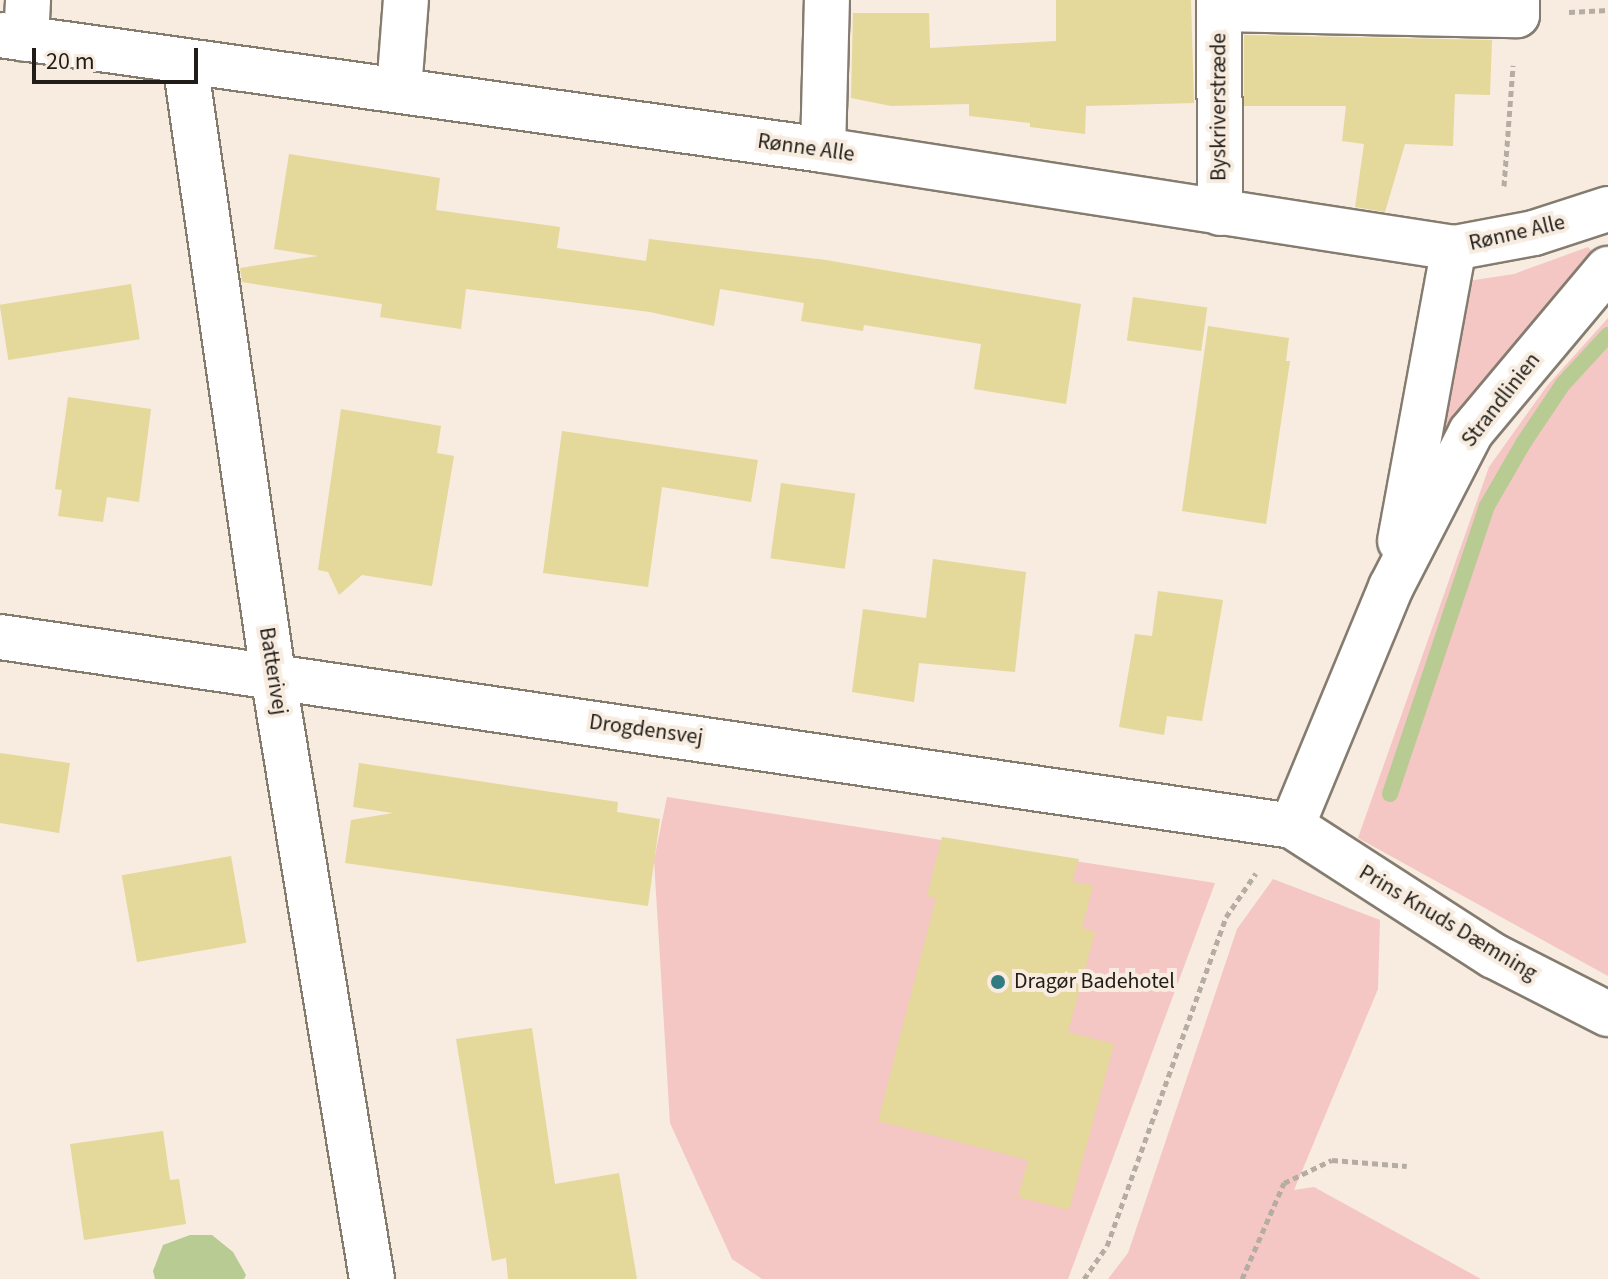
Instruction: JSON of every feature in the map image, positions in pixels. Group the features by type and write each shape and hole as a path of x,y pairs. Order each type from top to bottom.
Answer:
{"street":[{"path":"399,90 406,0"},
{"path":"823,150 827,0"},
{"path":"1219,4 1517,7"},
{"name":"Byskriverstræde","path":"1219,4 1220,213"},
{"name":"Rønne Alle","path":"18,25 185,62 823,150 1454,248 1534,233 1608,209"},
{"name":"Batterivej","path":"185,62 273,675 372,1279"},
{"name":"Strandlinien","path":"1391,587 1454,248"},
{"name":"Strandlinien","path":"1292,826 1391,587 1471,432 1608,269"},
{"name":"Drogdensvej","path":"0,637 1292,826"},
{"name":"Prins Knuds Dæmning","path":"1292,826 1494,956 1608,1014"}],"path":[{"path":"1500,237 1517,7"},
{"path":"1084,1279 1107,1246 1226,917 1292,826"},
{"path":"1242,1279 1284,1183 1332,1160 1407,1166"}],"shaded area":[{"path":"1588,247 1596,256 1446,438 1438,440 1468,281 1514,274"},
{"path":"1608,318 1608,976 1358,838 1489,467 1547,386"},
{"path":"667,797 1215,883 1068,1279 762,1279 732,1259 670,1123 654,860"},
{"path":"1273,879 1380,920 1378,989 1294,1190 1314,1187 1481,1279 1108,1279 1128,1253 1237,929"},
{"path":"190,1235 212,1235 233,1252 246,1275 244,1279 155,1279 153,1271 163,1245"}],"building":[{"path":"1056,0 1191,0 1194,103 1086,106 1085,134 1030,127 1030,123 969,116 969,104 891,106 851,98 853,13 929,13 930,48 1056,41"},
{"path":"1244,35 1492,40 1490,95 1455,94 1453,146 1405,144 1385,212 1355,207 1364,144 1342,141 1346,106 1244,106"},
{"path":"289,154 440,178 436,210 560,227 557,248 646,261 649,239 826,260 1081,304 1066,404 974,389 981,344 864,325 863,331 801,321 804,303 720,289 714,326 650,312 466,289 461,329 380,317 382,304 242,282 240,268 318,256 274,249"},
{"path":"131,284 140,339 8,360 0,305"},
{"path":"1133,297 1207,307 1201,351 1127,341"},
{"path":"1208,326 1289,338 1286,361 1290,361 1266,524 1182,511"},
{"path":"68,397 151,409 139,502 107,497 103,522 58,516 62,490 55,489"},
{"path":"341,409 441,426 437,453 454,456 432,586 362,575 339,595 328,572 318,570"},
{"path":"562,431 758,460 751,502 662,487 648,587 543,573"},
{"path":"781,483 855,493 845,569 770,558"},
{"path":"933,559 1026,572 1015,672 919,663 914,702 852,692 863,609 926,618"},
{"path":"1158,591 1223,600 1202,721 1167,716 1164,735 1119,727 1135,634 1152,636"},
{"path":"0,753 70,763 59,833 0,823"},
{"path":"359,763 618,802 617,812 660,819 648,906 345,863 351,820 393,813 353,807"},
{"name":"Dragør Badehotel","path":"942,837 1079,859 1072,882 1093,885 1082,928 1095,932 1068,1032 1114,1044 1069,1210 1018,1197 1028,1160 878,1121 936,898 927,896"},
{"path":"231,856 246,943 137,962 122,875"},
{"path":"532,1028 555,1184 619,1173 637,1279 508,1279 506,1258 492,1261 456,1039"},
{"path":"163,1131 170,1180 179,1179 186,1224 84,1240 70,1144"}],"waterway":[{"path":"1390,794 1487,506 1524,442 1563,384 1608,335"}],"place":[{"name":"Dragør Badehotel","path":"998,982"}]}
